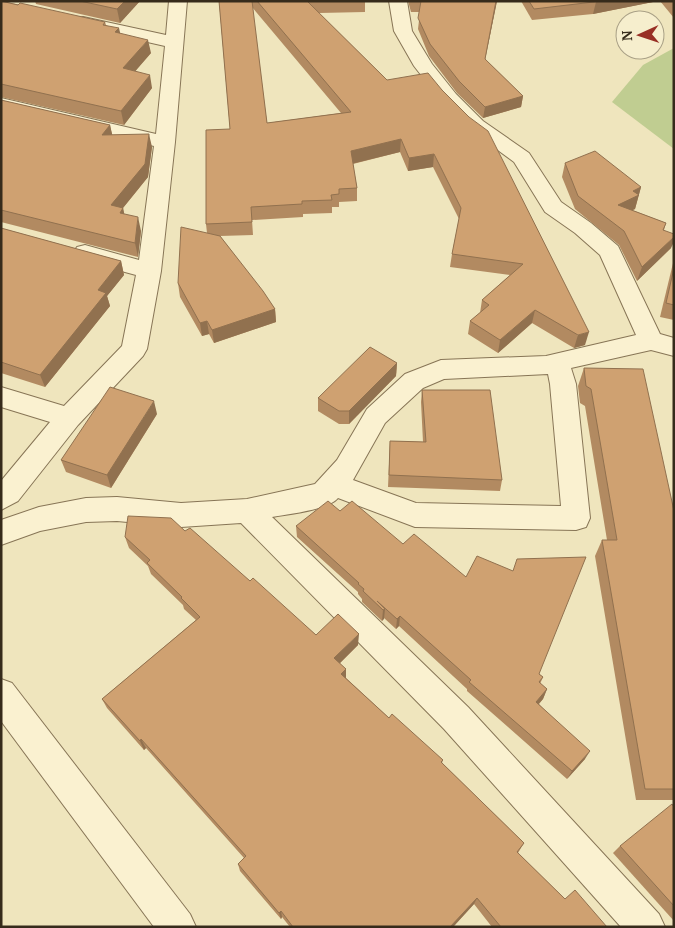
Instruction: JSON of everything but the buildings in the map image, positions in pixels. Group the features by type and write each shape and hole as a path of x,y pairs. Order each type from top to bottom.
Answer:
{"street":[{"path":"1,498 8,493 69,418 134,349 149,271 165,142 178,1"},
{"path":"1,533 40,519 86,510 117,509 181,515 247,510 324,494 347,468 376,416 414,381 441,370 546,365 609,349 662,344 610,251 583,228 553,207 522,158 476,125 449,98 424,66 403,31 398,1"},
{"path":"68,19 173,42"},
{"path":"1,104 165,142"},
{"path":"66,248 149,271"},
{"path":"333,484 415,515 576,518 563,384 557,362"},
{"path":"1,397 69,418"},
{"path":"247,510 456,718 646,927"},
{"path":"1,694 177,927"}],"green space":[{"path":"674,48 674,149 612,102 643,65 652,60 665,60 665,53"}]}
